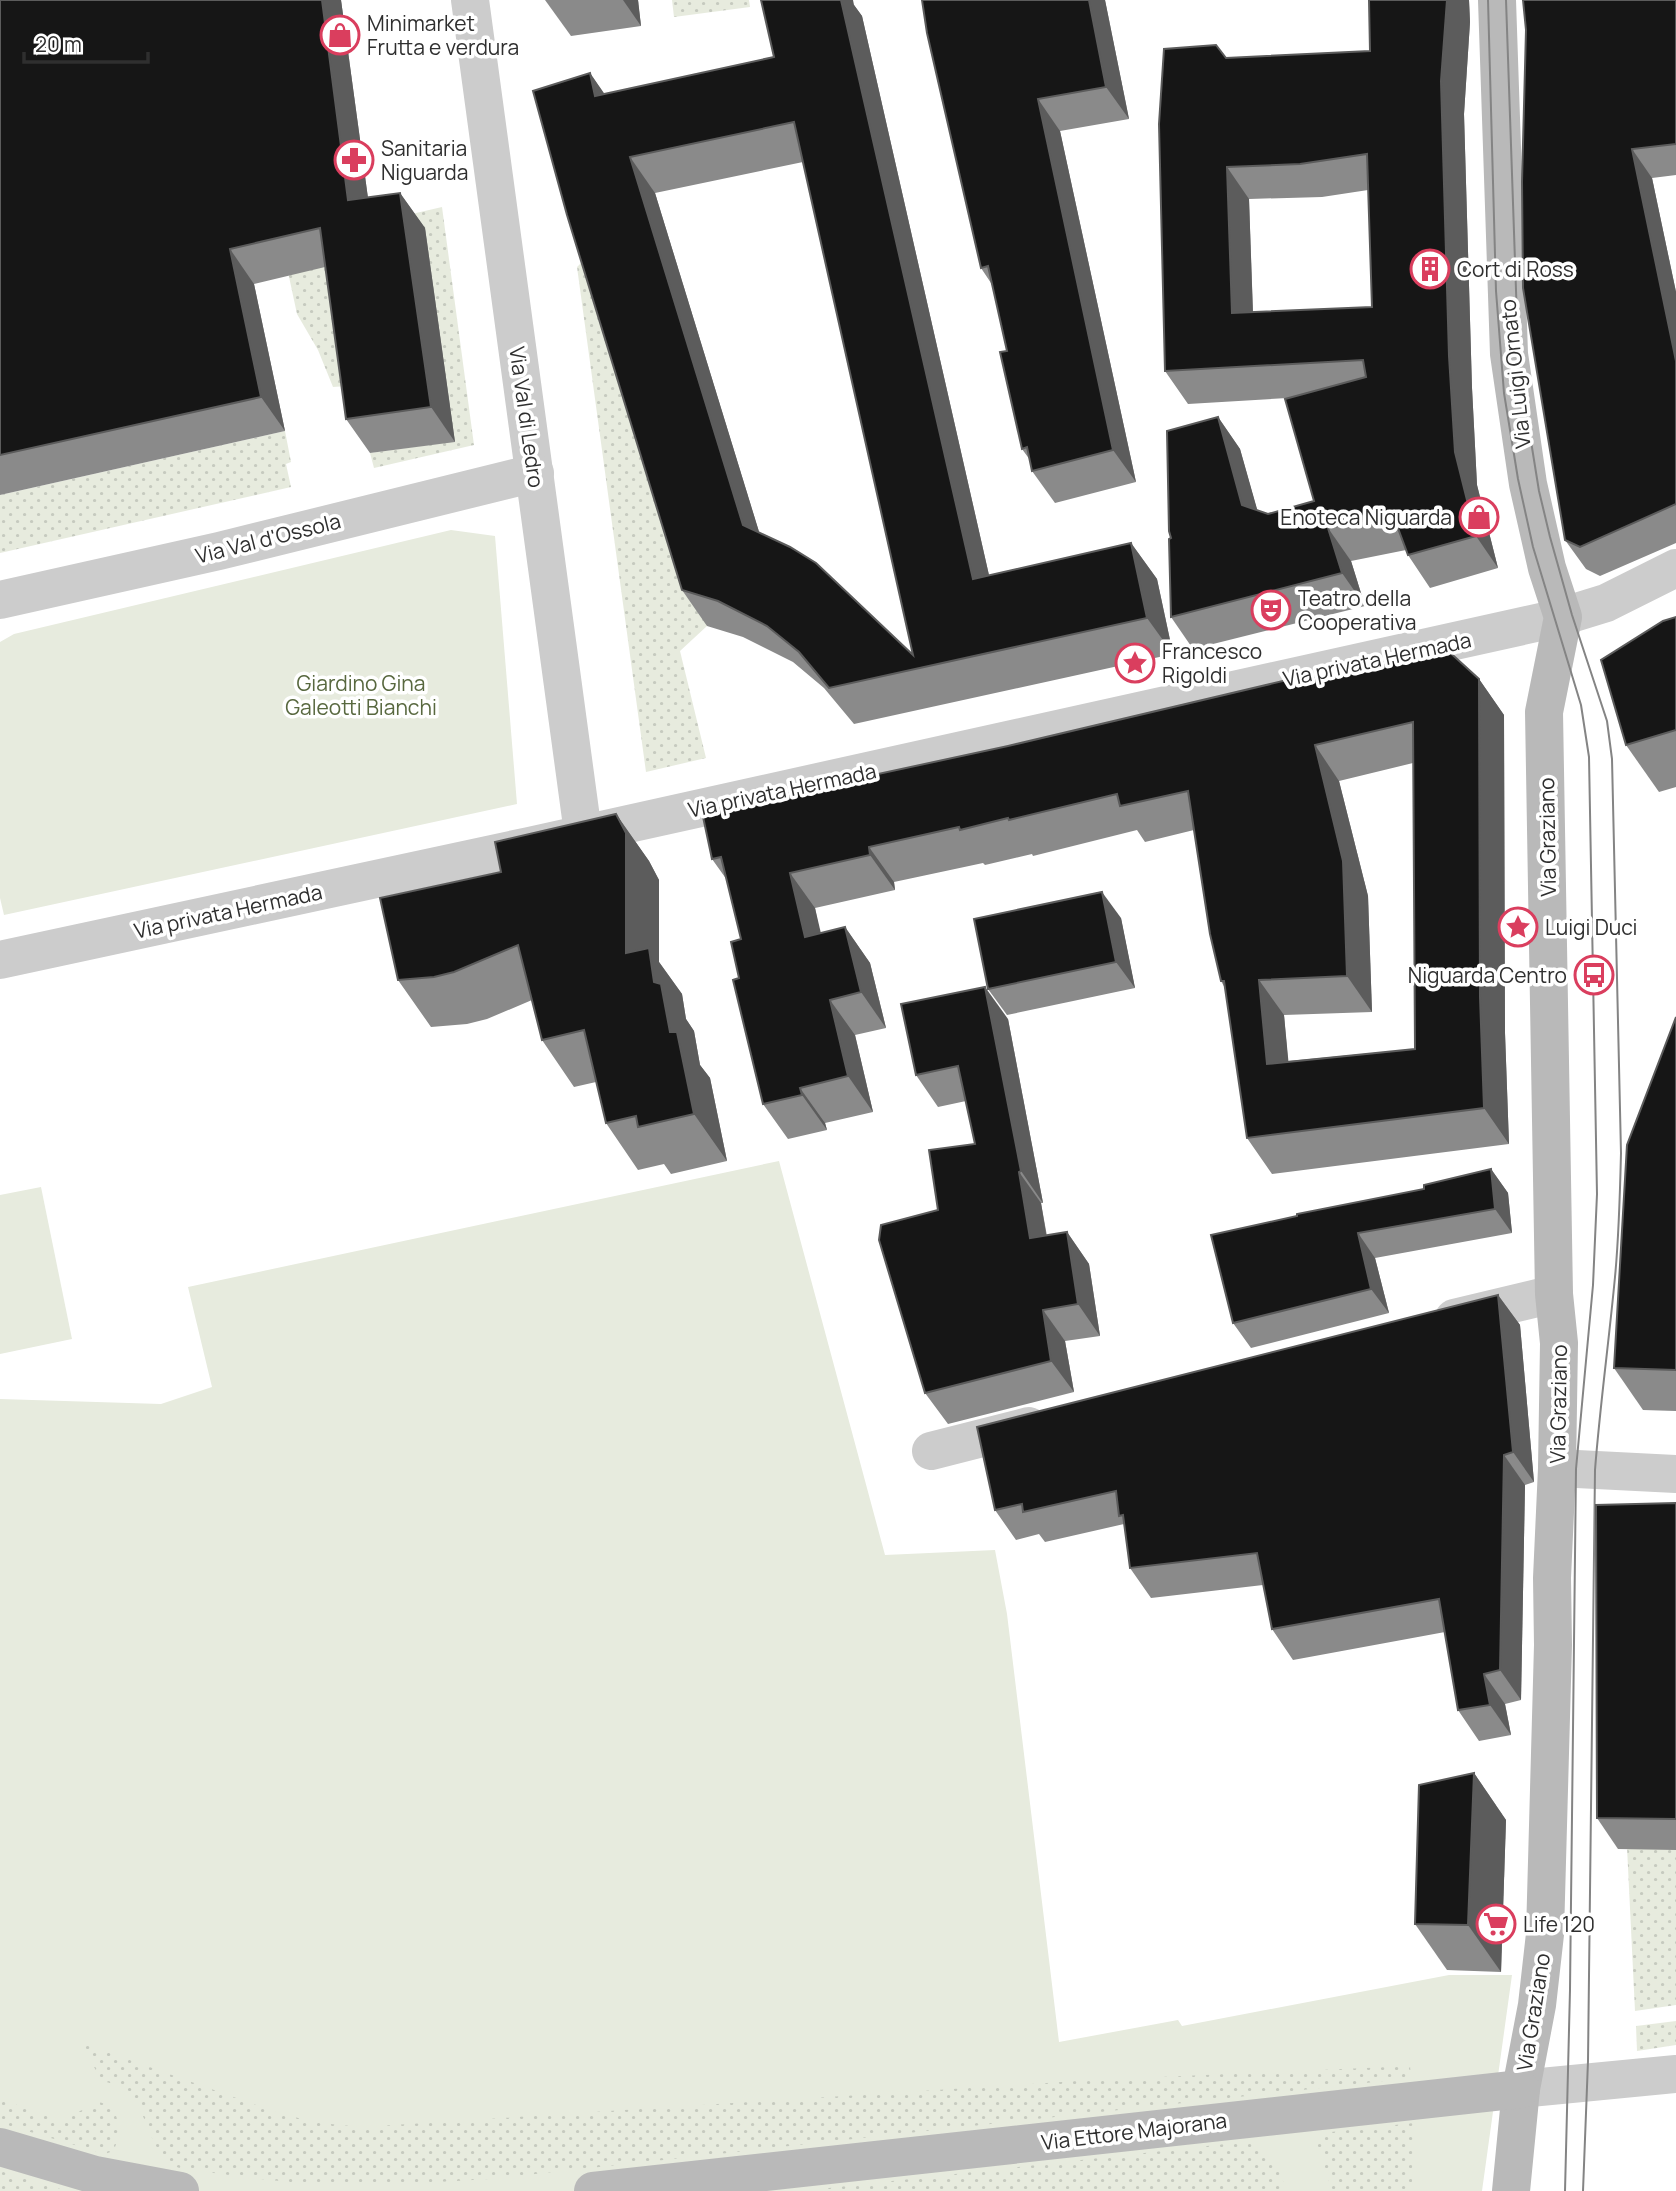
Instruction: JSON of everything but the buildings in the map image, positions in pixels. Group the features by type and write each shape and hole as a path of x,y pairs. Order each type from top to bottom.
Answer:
{"main road":[{"name":"Via Luigi Ornato","path":"1497,0 1509,354 1528,484 1547,568 1563,617"},
{"name":"Via Graziano","path":"1511,2191 1521,2090 1537,2005 1545,1934 1559,1343 1553,1294 1544,712 1563,617"},
{"name":"Via Ettore Majorana","path":"593,2191 1521,2090"},
{"path":"0,2147 95,2175 180,2191"}],"street":[{"name":"Via Val di Ledro","path":"470,0 583,833"},
{"name":"Via Val d'Ossola","path":"0,600 219,551 535,474"},
{"name":"Via privata Hermada","path":"0,960 1563,617 1606,603 1676,568"},
{"path":"1419,1327 1553,1294"},
{"path":"931,1451 1067,1416"},
{"path":"1558,1468 1676,1474"},
{"name":"Via Ettore Majorana","path":"1521,2090 1676,2074"}],"green space":[{"path":"672,0 749,0 750,7 674,17"},
{"path":"442,207 474,445 374,468 370,453 455,441 361,385 333,387 318,350 297,314 282,244"},
{"path":"593,251 707,626 680,651 706,758 646,772 577,267"},
{"path":"285,431 291,462 286,464 291,487 0,553 0,495"},
{"name":"Giardino Gina Galeotti Bianchi","path":"451,530 495,536 517,804 4,915 0,898 0,642 14,634"},
{"path":"779,1161 885,1555 995,1550 1007,1614 1059,2042 1178,2020 1182,2026 1449,1975 1512,1975 1482,2191 0,2191 0,1399 161,1404 212,1387 188,1287"},
{"path":"41,1187 72,1339 0,1354 0,1195"},
{"path":"1627,1847 1676,1847 1676,2005 1635,2011"},
{"path":"1676,2021 1676,2045 1637,2051 1636,2026"},
{"path":"85,2044 281,2114 320,2123 362,2127 1092,2080 1410,2066 1411,2078 489,2179 398,2184 329,2184 244,2177 183,2169 171,2164 156,2146 134,2099 120,2087 101,2080 84,2048"},
{"path":"0,2099 60,2120 100,2102 110,2107 116,2116 118,2135 115,2147 113,2151 105,2154 0,2123"},
{"path":"1413,2123 1412,2191 1330,2191 1317,2145 1320,2136 1331,2132"},
{"path":"1243,2142 1259,2148 1272,2159 1281,2174 1285,2191 802,2191"},
{"path":"0,2171 67,2191 0,2191"}],"tram line":[{"path":"1488,0 1496,291 1504,393 1518,479 1533,547 1581,705 1589,757 1597,1194 1593,1285 1576,1469 1565,2191"},
{"path":"1506,0 1520,373 1539,491 1572,615 1607,721 1612,759 1621,1153 1616,1262 1595,1470 1588,2061 1583,2191"}],"place":[{"name":"Minimarket Frutta e verdura","path":"340,35"},
{"name":"Sanitaria Niguarda","path":"354,160"},
{"name":"Cort di Ross","path":"1430,269"},
{"name":"Enoteca Niguarda","path":"1479,517"},
{"name":"Teatro della Cooperativa","path":"1271,610"},
{"name":"Francesco Rigoldi","path":"1135,663"},
{"name":"Luigi Duci","path":"1518,927"},
{"name":"Niguarda Centro","path":"1594,975"},
{"name":"Life 120","path":"1496,1924"}]}
